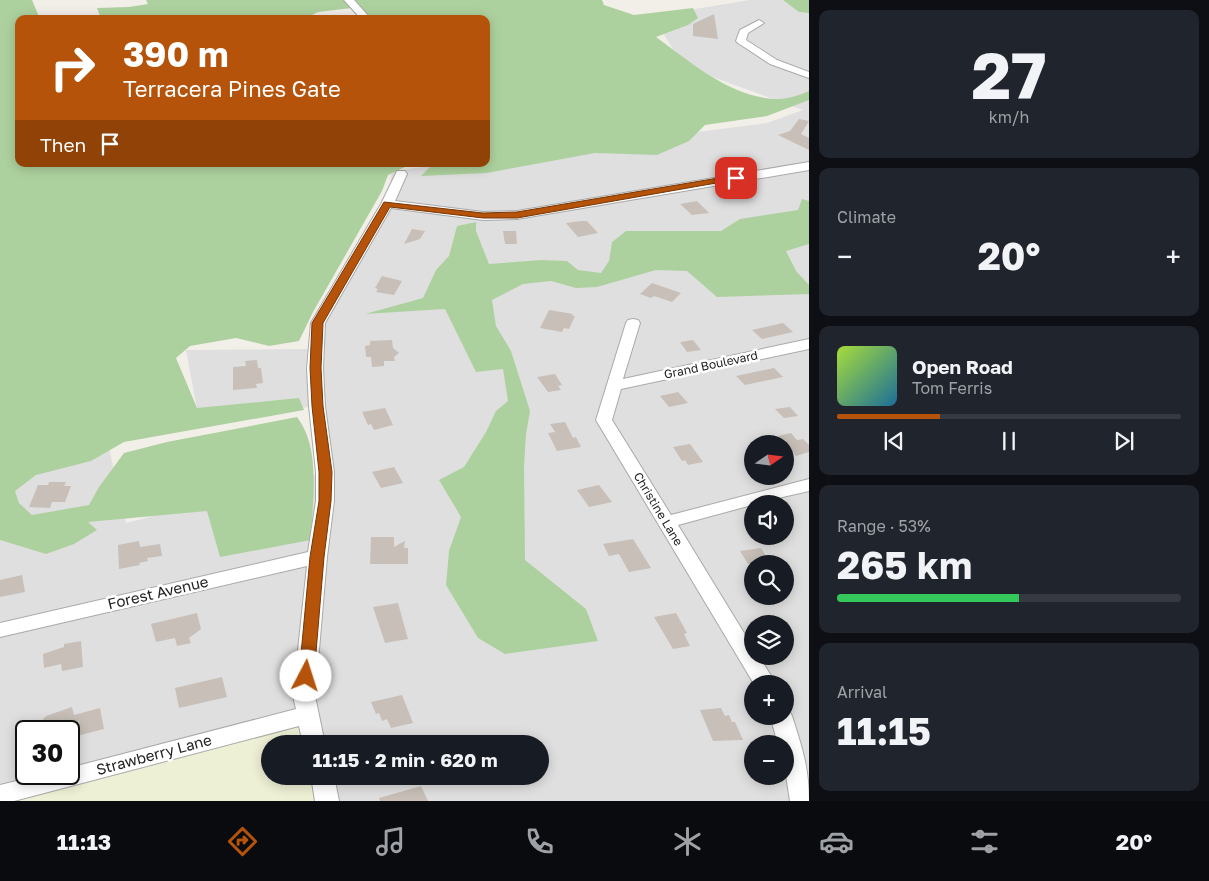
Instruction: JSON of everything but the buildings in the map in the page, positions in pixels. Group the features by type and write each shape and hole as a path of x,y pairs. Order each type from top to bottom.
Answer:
{"street":[{"path":"349,0 362,15"},
{"path":"759,23 743,32 741,41 754,52 783,67 809,75"},
{"path":"387,204 483,216 517,215 809,166"},
{"path":"312,735 304,696 317,557 325,501 325,472 316,368 318,323 387,204 401,174"},
{"name":"Christine Lane","path":"633,323 604,420 759,675"},
{"name":"Grand Boulevard","path":"613,386 809,344"},
{"path":"666,522 809,485"},
{"name":"Forest Avenue","path":"0,630 317,557"},
{"name":"Strawberry Lane","path":"0,796 308,715"},
{"path":"784,725 795,761 802,801"},
{"path":"324,785 327,801"}],"shaded area":[{"path":"750,0 789,0 809,13 809,801 326,801 323,785 549,785 549,735 312,735 308,715 80,777 80,720 15,720 15,785 51,785 0,799 0,471 109,448 126,523 325,472 317,406 199,420 186,350 315,349 318,323 387,204 392,171 423,167 490,167 490,158 767,123 803,110 683,66 662,31 695,9"}],"green space":[{"path":"0,0 32,0 38,15 15,15 15,167 405,167 388,175 382,191 313,312 299,341 269,346 236,338 190,346 176,358 197,408 299,398 304,410 124,442 91,461 36,475 15,491 19,503 32,515 89,505 99,487 124,453 167,442 297,417 305,430 313,460 314,493 311,540 220,557 207,511 88,522 97,530 74,544 46,554 0,540"},
{"path":"146,0 344,0 352,8 318,12 312,15 100,15 97,8 129,7 148,4"},
{"path":"353,0 602,0 604,5 634,15 693,8 698,18 688,25 656,37 713,78 745,93 779,99 809,91 809,100 767,116 705,125 689,141 657,155 595,153 487,173 421,176 430,167 490,167 490,15 369,15"},
{"path":"783,0 809,0 809,13 799,12"},
{"path":"802,199 809,201 809,244 786,251 796,271 809,285 809,294 717,297 687,271 656,270 597,287 576,288 551,281 523,284 492,300 496,326 511,351 530,411 526,434 524,467 525,560 586,609 598,641 505,654 478,638 446,585 449,551 461,517 439,480 464,467 486,432 496,411 508,401 503,369 476,372 445,309 365,314 423,298 436,270 449,256 457,226 476,222 476,231 489,264 541,260 567,261 578,270 601,273 609,261 612,242 626,231 721,231 740,219 798,210"},
{"path":"308,715 312,735 261,735 261,785 324,785 327,801 10,801 65,785 80,785 80,781"}],"route":[{"path":"306,676 317,557 325,501 325,472 316,368 318,323 387,204 483,216 517,215 736,178"}]}
